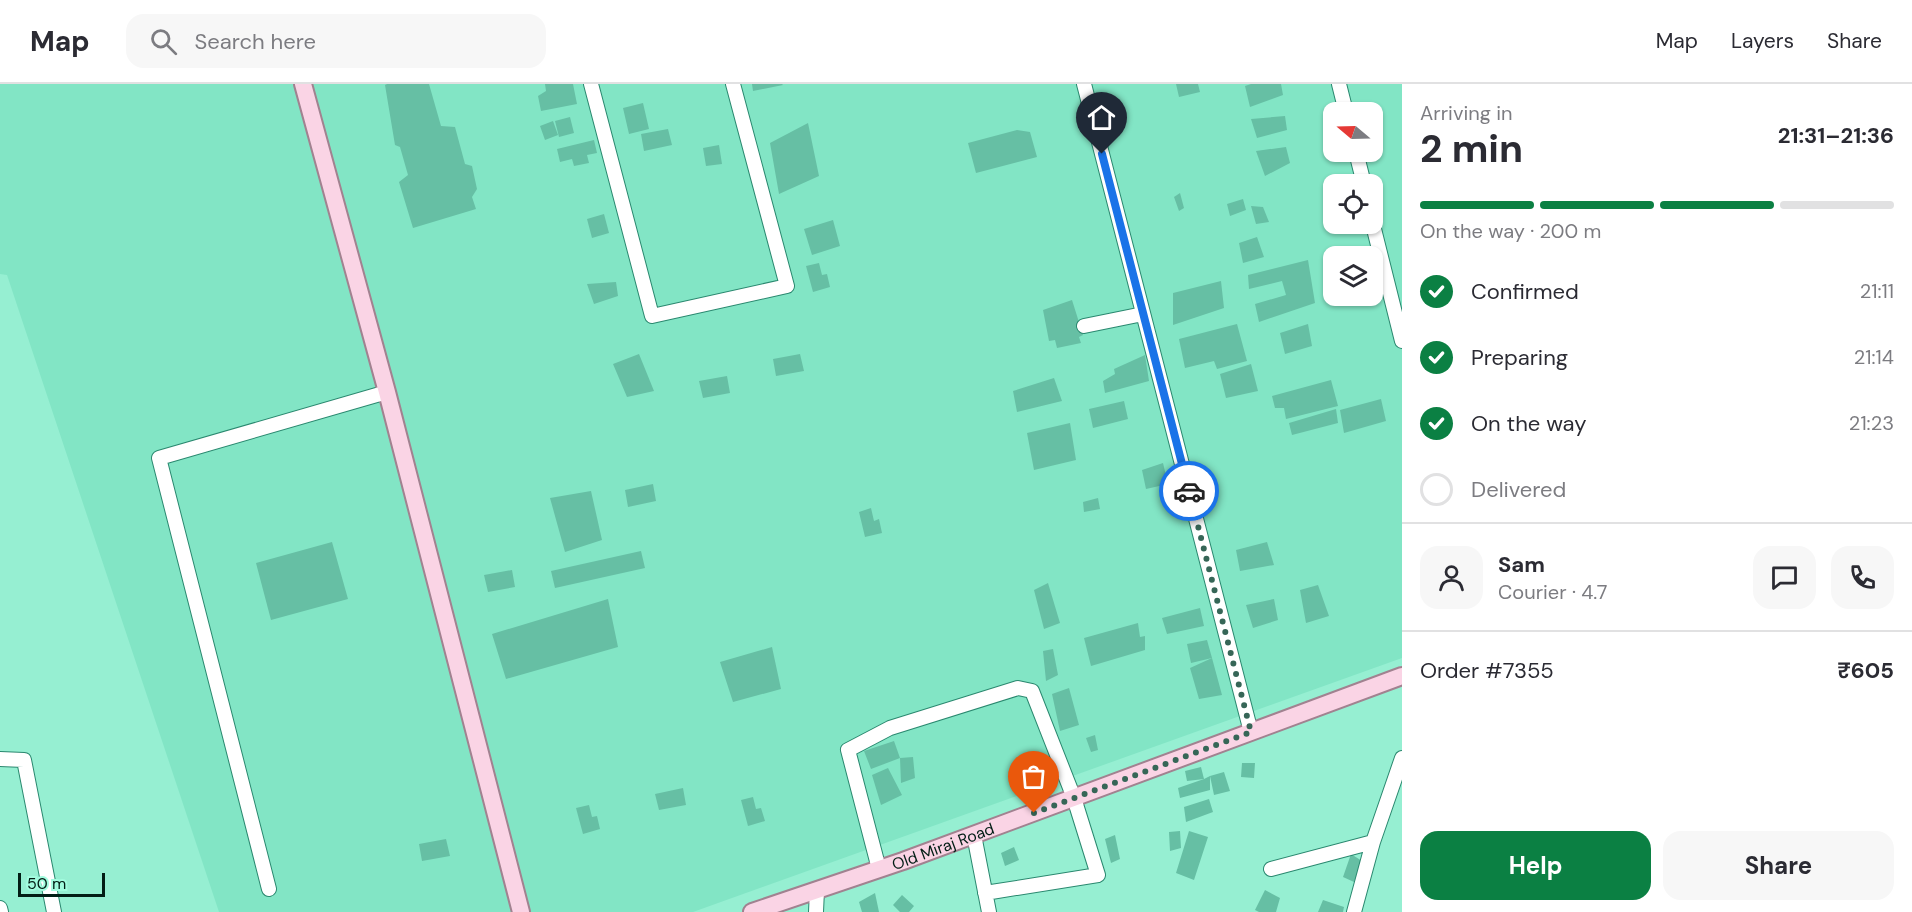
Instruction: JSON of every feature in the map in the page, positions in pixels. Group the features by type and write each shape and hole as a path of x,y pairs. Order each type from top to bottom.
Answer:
{"main road":[{"path":"303,84 387,392 521,912"},
{"name":"Old Miraj Road","path":"752,912 974,835 1402,676"}],"street":[{"path":"591,84 652,316 787,286 733,84"},
{"path":"1084,84 1251,732"},
{"path":"1339,84 1344,102"},
{"path":"1375,234 1402,341"},
{"path":"1084,326 1143,314"},
{"path":"269,889 159,458 387,392"},
{"path":"879,869 848,750 890,728 1018,688 1032,691 1074,798 1098,875 985,892"},
{"path":"1354,912 1373,842 1402,758"},
{"path":"0,759 24,760 54,912"},
{"path":"974,835 989,912"},
{"path":"1271,869 1373,842"},
{"path":"816,912 817,890"}],"shaded area":[{"path":"0,84 1402,84 1402,658 693,912 219,912 7,275 0,274"}],"building":[{"path":"429,84 441,126 455,127 465,164 472,166 477,189 472,197 476,209 413,228 399,182 408,175 400,147 395,145 385,85"},
{"path":"545,84 573,84 577,104 541,111 538,96 546,91"},
{"path":"752,84 782,84 783,85 753,91"},
{"path":"1176,84 1198,84 1200,92 1179,97"},
{"path":"1281,84 1283,95 1250,107 1245,86"},
{"path":"643,103 649,129 629,134 623,108"},
{"path":"1285,116 1287,130 1257,138 1251,119"},
{"path":"570,117 574,133 559,137 555,121"},
{"path":"553,121 558,135 545,140 540,126"},
{"path":"808,123 819,176 779,194 770,143"},
{"path":"668,129 672,145 644,151 641,134"},
{"path":"1017,130 1030,132 1037,157 976,173 968,143"},
{"path":"594,140 597,153 587,155 589,163 574,166 572,159 560,162 557,149"},
{"path":"719,145 722,164 706,166 703,148"},
{"path":"1286,147 1290,163 1265,176 1256,151"},
{"path":"1180,193 1184,208 1179,211 1174,197"},
{"path":"1243,199 1246,210 1230,216 1227,204"},
{"path":"1251,206 1263,207 1269,222 1256,224"},
{"path":"604,214 609,233 592,238 587,219"},
{"path":"833,220 840,246 812,255 804,229"},
{"path":"1257,237 1264,257 1243,263 1239,243"},
{"path":"1308,260 1315,303 1259,322 1255,304 1286,295 1282,281 1249,289 1248,275"},
{"path":"819,263 822,275 827,274 830,287 813,292 806,266"},
{"path":"1221,281 1224,308 1173,325 1173,293"},
{"path":"616,282 618,296 594,304 587,284"},
{"path":"1072,300 1083,335 1079,337 1081,343 1057,348 1055,340 1049,341 1043,310"},
{"path":"1237,324 1247,361 1217,369 1214,361 1185,368 1179,339"},
{"path":"1308,324 1312,346 1285,354 1280,333"},
{"path":"639,354 654,391 627,397 613,364"},
{"path":"800,354 804,371 776,376 773,359"},
{"path":"1145,355 1149,381 1105,393 1103,381 1115,374 1114,369"},
{"path":"1251,364 1258,391 1226,398 1220,374"},
{"path":"727,376 730,393 703,398 699,381"},
{"path":"1054,378 1062,401 1017,412 1013,391"},
{"path":"1331,380 1338,406 1286,419 1284,408 1275,408 1272,396"},
{"path":"1381,399 1386,421 1344,433 1340,410"},
{"path":"1124,401 1128,419 1093,428 1089,409"},
{"path":"1336,409 1338,423 1292,435 1289,423"},
{"path":"1070,423 1076,460 1034,470 1027,433"},
{"path":"1163,463 1168,484 1146,489 1142,470"},
{"path":"653,484 656,501 628,507 625,490"},
{"path":"591,491 602,540 565,552 550,498"},
{"path":"1098,498 1100,509 1084,512 1083,502"},
{"path":"871,508 874,521 879,519 882,533 865,537 859,512"},
{"path":"332,542 348,599 271,620 256,563"},
{"path":"1267,542 1274,565 1240,571 1236,550"},
{"path":"641,551 645,568 555,588 551,571"},
{"path":"512,570 515,587 488,592 484,575"},
{"path":"1048,583 1060,623 1044,629 1034,590"},
{"path":"1318,585 1329,616 1306,623 1300,590"},
{"path":"608,599 618,647 506,679 492,634"},
{"path":"1274,599 1278,620 1253,628 1246,605"},
{"path":"1200,608 1204,626 1167,634 1162,618"},
{"path":"1138,623 1140,637 1145,636 1145,650 1091,666 1084,638"},
{"path":"1207,640 1212,658 1191,663 1187,644"},
{"path":"772,647 781,689 733,702 720,662"},
{"path":"1053,649 1058,675 1046,681 1043,651"},
{"path":"1212,658 1222,695 1199,699 1190,668"},
{"path":"1069,688 1079,725 1060,731 1052,694"},
{"path":"1095,735 1098,750 1091,752 1086,738"},
{"path":"894,741 900,758 871,769 864,751"},
{"path":"913,757 915,778 901,783 900,758"},
{"path":"1242,763 1255,763 1254,778 1241,777"},
{"path":"1201,767 1204,779 1187,781 1185,771"},
{"path":"888,768 902,795 881,805 872,775"},
{"path":"1224,772 1230,791 1214,795 1210,776"},
{"path":"1210,776 1210,790 1180,798 1178,788"},
{"path":"683,788 686,805 659,810 655,794"},
{"path":"753,797 756,809 761,808 765,821 748,826 741,800"},
{"path":"1209,799 1213,812 1186,822 1184,807"},
{"path":"589,805 592,817 597,816 600,829 583,834 576,808"},
{"path":"1180,831 1181,848 1170,851 1169,832"},
{"path":"1189,831 1208,837 1194,880 1176,873"},
{"path":"1115,835 1120,859 1111,863 1105,839"},
{"path":"446,839 450,856 422,861 419,844"},
{"path":"1014,847 1019,860 1005,866 1001,853"},
{"path":"1351,854 1362,861 1354,882 1343,877"},
{"path":"1265,890 1280,898 1276,912 1255,910"},
{"path":"875,893 879,912 862,912 859,902"},
{"path":"902,895 914,906 909,912 900,912 893,905"},
{"path":"1323,900 1344,907 1343,912 1318,912"}],"way so far":[{"path":"1034,813 1251,732 1189,491"}],"route":[{"path":"1102,154 1189,491"}]}
